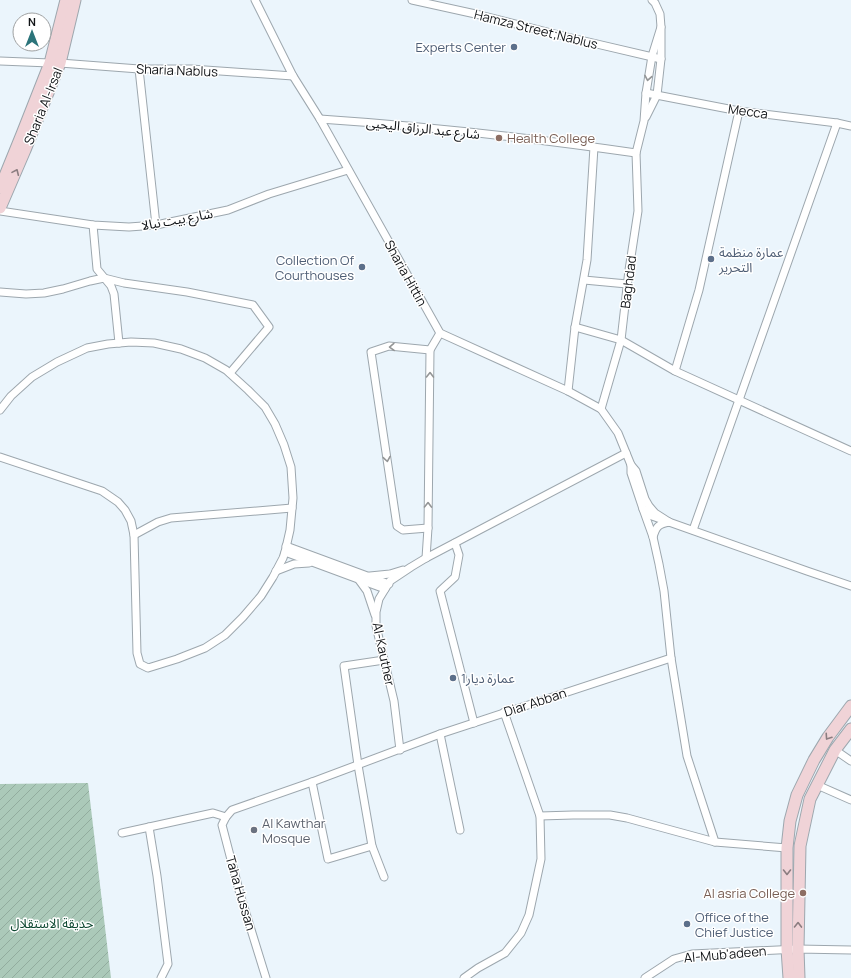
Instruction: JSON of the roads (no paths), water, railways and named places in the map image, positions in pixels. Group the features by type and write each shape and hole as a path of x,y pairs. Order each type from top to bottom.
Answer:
{"main road":[{"name":"Sharia Al-Irsal","path":"0,188 22,134 55,63 66,0"},
{"name":"Sharia Al-Irsal","path":"0,210 25,150 75,0"},
{"path":"799,978 792,949 787,848 790,821 797,795 814,760 828,737 851,706"},
{"path":"789,978 800,846 810,799 835,750 851,729"}],"street":[{"name":"Sharia Hittin","path":"255,0 293,76 320,119 440,333"},
{"name":"Hamza Street;Nablus","path":"412,0 661,58"},
{"path":"644,121 657,95 661,58 660,14 652,0"},
{"path":"636,153 644,121 646,93 652,56 661,27"},
{"name":"Sharia Nablus","path":"0,61 139,69 191,69 293,76"},
{"path":"139,69 156,225"},
{"name":"Mecca","path":"646,93 739,110 851,126"},
{"path":"676,371 699,290 739,110"},
{"name":"شارع عبد الرزاق اليحيى","path":"320,119 390,124 636,153"},
{"path":"693,530 837,123"},
{"path":"568,391 576,327 587,260 594,147"},
{"name":"Baghdad","path":"601,409 621,340 627,284 638,210 636,153"},
{"name":"شارع بيت نبالا","path":"0,210 93,225 130,227 156,225 228,210 269,194 348,170"},
{"path":"93,225 97,269 111,286 114,294 119,343"},
{"path":"0,292 26,294 44,293 104,278 124,283 187,292 253,305 269,327 230,373"},
{"path":"584,280 627,284"},
{"path":"576,327 621,340 676,371 851,451"},
{"path":"426,558 428,528 430,350 440,333 568,391 601,409 618,433 631,465 636,471 645,499 654,514"},
{"path":"0,410 11,396 32,377 57,362 87,348 131,342 154,343 181,349 205,358 230,373 265,407 275,424 284,445 291,467 293,498 290,530 283,558 261,596 243,618 225,635 205,648 178,659 148,668 140,664 137,653 134,536 125,510 118,502 102,491 0,457"},
{"path":"428,528 403,530 397,526 371,352 389,346 430,350"},
{"name":"Al-Kauther","path":"400,750 394,702 376,626 376,612 379,599 390,581 426,558 626,453"},
{"path":"631,465 631,473 653,538 660,564 671,658 686,756 715,842"},
{"path":"134,536 158,522 171,518 292,508"},
{"path":"643,509 670,522 807,572 851,586"},
{"path":"648,525 654,514"},
{"path":"653,538 656,529 662,524 670,522"},
{"path":"455,543 459,555 455,577 440,591 474,723"},
{"path":"285,549 312,562 359,580 387,587"},
{"path":"285,549 366,576 387,587"},
{"path":"276,571 294,564 312,562"},
{"path":"366,576 383,575 407,570"},
{"path":"359,580 367,591 376,619"},
{"name":"Diar Abban","path":"400,750 440,734 504,712 671,658"},
{"path":"384,660 344,666 358,765 372,846 384,877"},
{"path":"464,978 478,968 505,953 521,933 529,915 541,859 540,816 504,712"},
{"path":"440,734 460,830"},
{"path":"122,834 213,812 226,817 232,810 400,750"},
{"path":"835,750 851,761"},
{"path":"312,782 328,859 372,846"},
{"path":"817,785 851,800"},
{"path":"540,816 610,815 627,818 715,842 787,848"},
{"name":"Taha Hussan","path":"226,817 222,825 240,894 266,978"},
{"path":"149,827 168,964 161,978"},
{"name":"Al-Mub'adeen","path":"645,978 674,959 692,954 792,949 851,950"}],"place":[{"name":"Experts Center","path":"514,47"},
{"name":"Health College","path":"499,138"},
{"name":"عمارة منظمة التحرير","path":"711,259"},
{"name":"Collection Of Courthouses","path":"362,267"},
{"name":"عمارة ديار1","path":"453,678"},
{"name":"Al Kawthar Mosque","path":"254,830"},
{"name":"Al asria College","path":"803,893"},
{"name":"Office of the Chief Justice","path":"687,924"}],"park label":[{"name":"حديقة الاستقلال","path":"52,923"}]}
